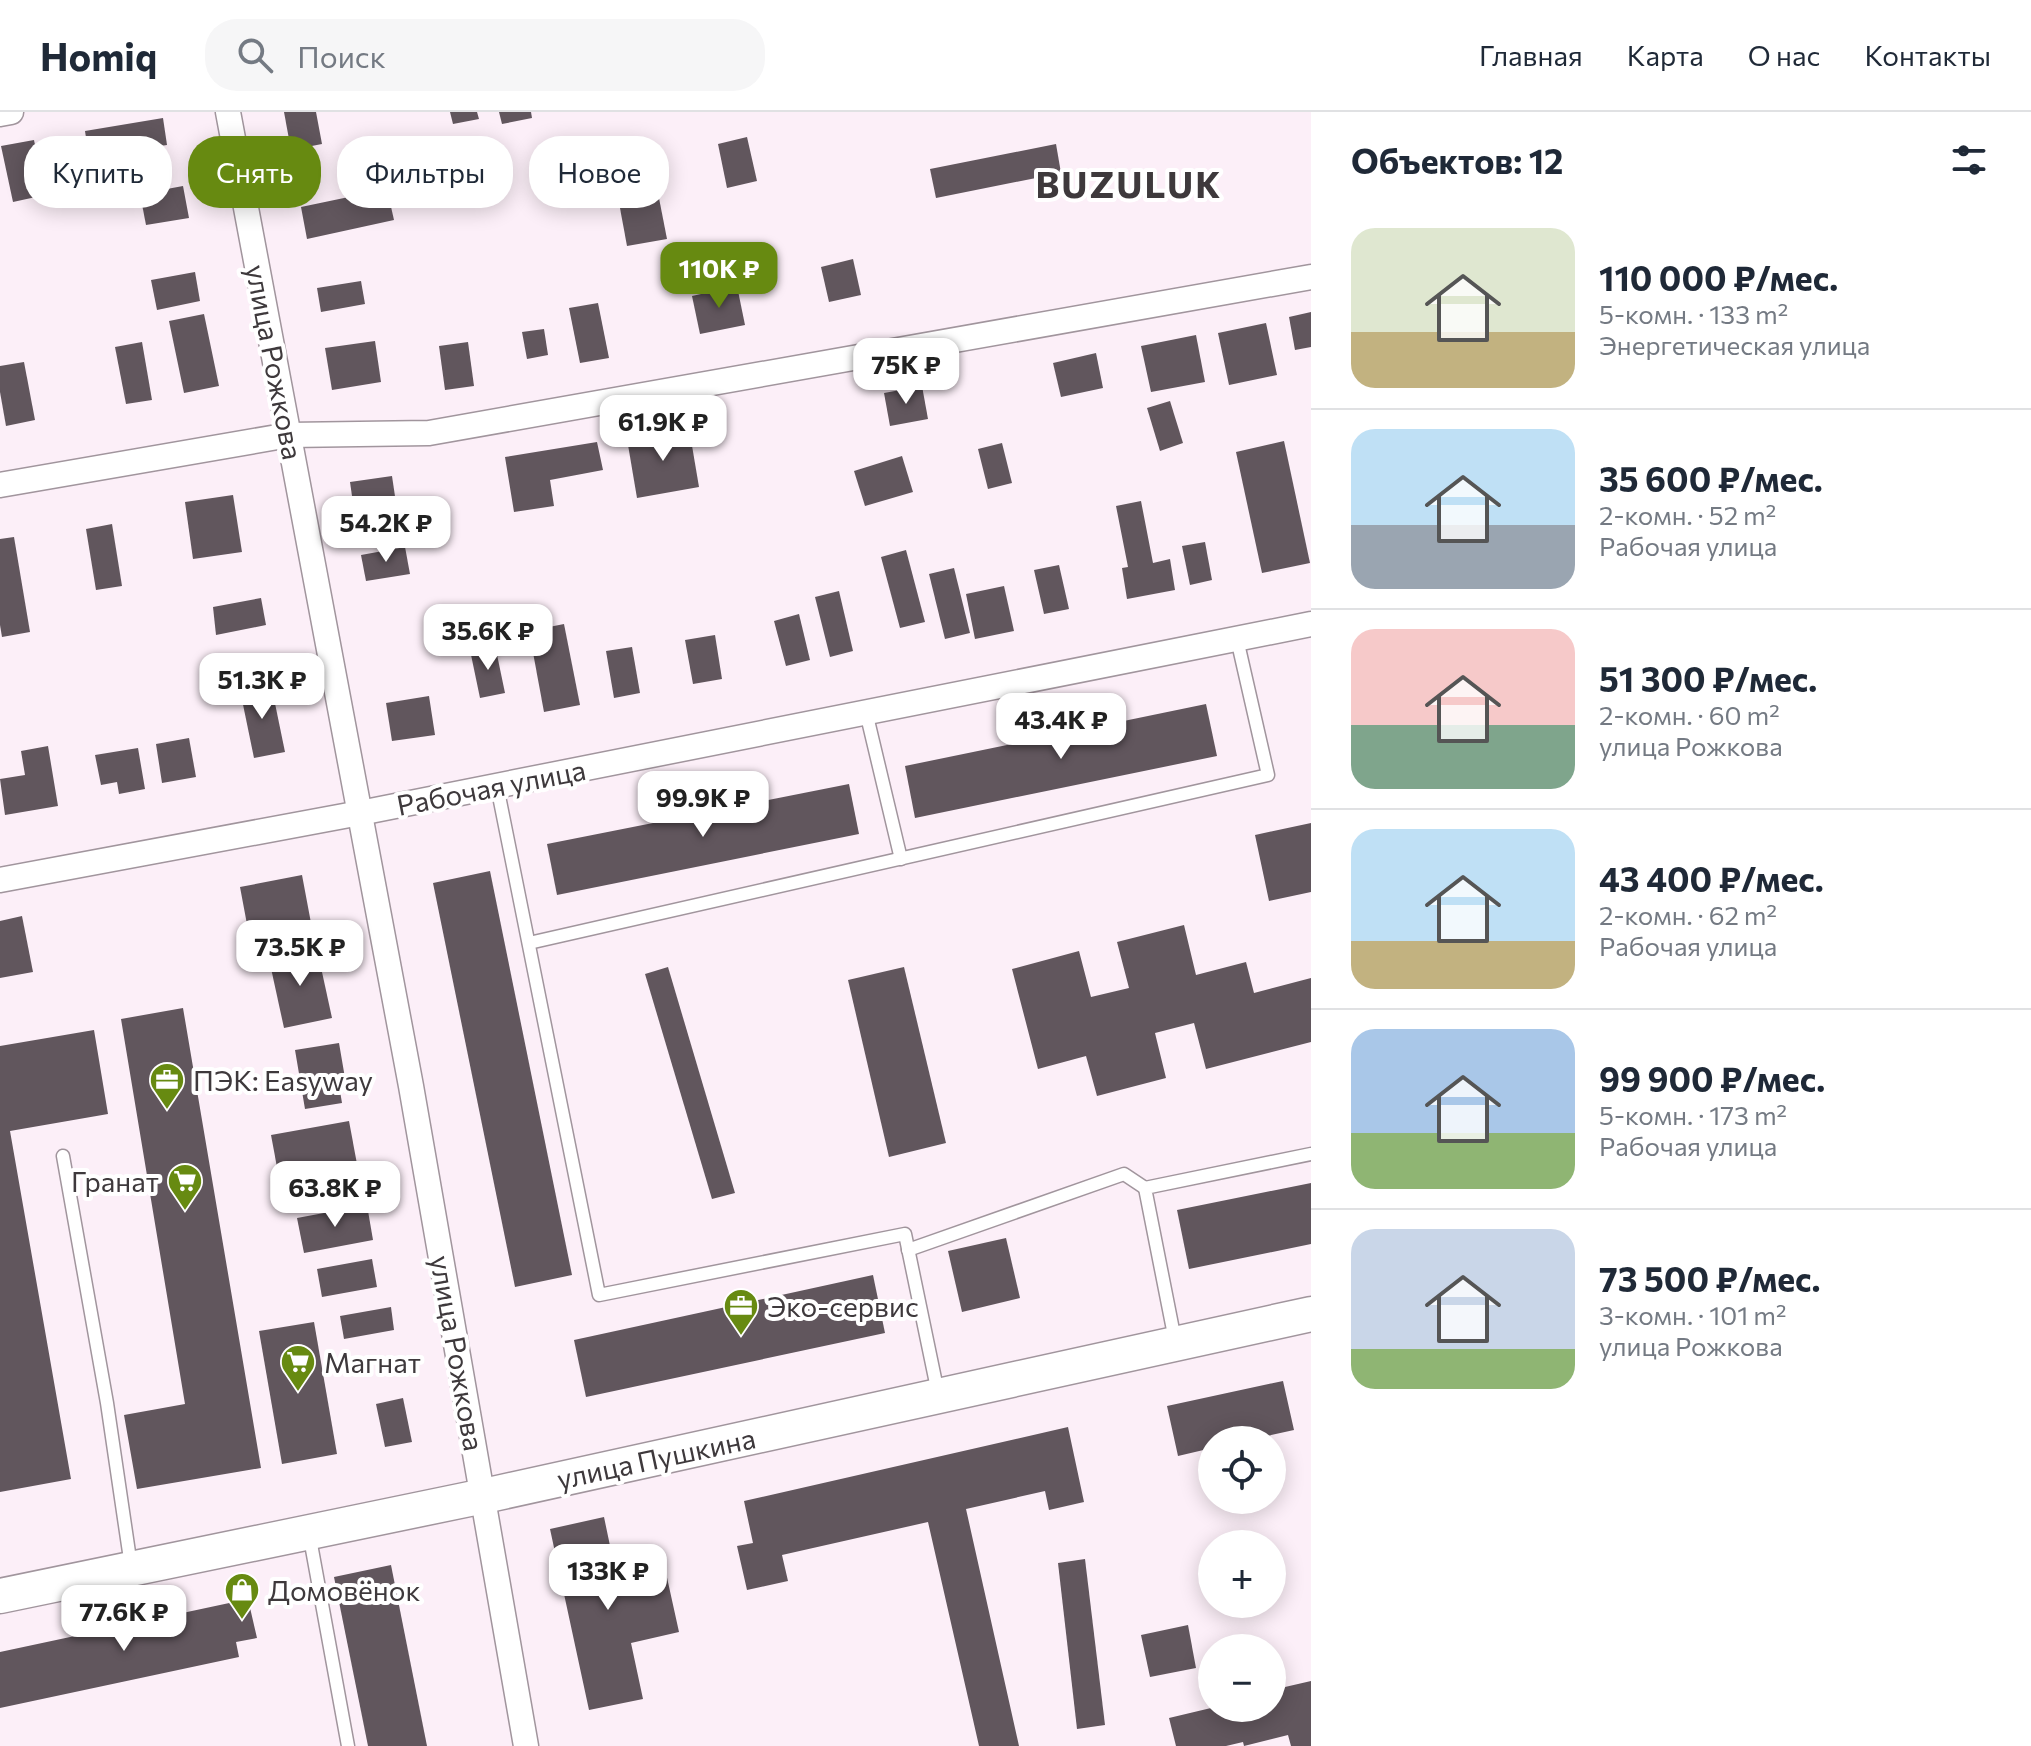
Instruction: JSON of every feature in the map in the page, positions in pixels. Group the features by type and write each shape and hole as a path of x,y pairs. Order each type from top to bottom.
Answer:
{"main road":[{"name":"улица Пушкина","path":"0,1596 484,1496 1311,1314"}],"street":[{"path":"0,114 11,112"},
{"name":"улица Рожкова","path":"228,112 414,1101 526,1746"},
{"path":"0,485 289,435 429,433 1311,277"},
{"name":"Рабочая улица","path":"0,880 360,813 1311,624"}],"lane":[{"path":"529,943 1268,775 1237,639"},
{"path":"866,712 901,859"},
{"path":"497,786 599,1295 905,1234 939,1396"},
{"path":"1145,1188 1311,1154"},
{"path":"63,1156 107,1403 132,1569"},
{"path":"908,1250 1124,1174 1145,1188 1176,1344"},
{"path":"309,1533 348,1746"}],"building":[{"path":"284,112 316,112 320,136 288,136"},
{"path":"450,112 477,112 479,119 453,124"},
{"path":"499,112 531,112 532,118 502,124"},
{"path":"163,118 166,136 86,136 85,131"},
{"path":"747,137 757,181 727,188 718,144"},
{"path":"24,142 24,200 13,202 1,146"},
{"path":"1056,144 1061,173 936,198 930,169"},
{"path":"183,186 189,218 146,225 143,208 172,208 172,188"},
{"path":"337,199 337,208 391,208 394,220 307,239 301,208 321,208 321,203"},
{"path":"620,208 661,208 667,239 627,246"},
{"path":"853,259 861,295 829,302 821,267"},
{"path":"195,272 200,301 157,310 151,280"},
{"path":"361,281 365,304 321,312 317,288"},
{"path":"737,286 745,325 700,334 692,296"},
{"path":"598,303 609,358 580,363 569,308"},
{"path":"1311,312 1311,347 1295,350 1289,317"},
{"path":"204,314 219,386 184,393 169,321"},
{"path":"1266,323 1277,375 1229,385 1218,333"},
{"path":"544,329 548,355 527,359 522,332"},
{"path":"1196,335 1205,382 1151,392 1141,346"},
{"path":"375,341 381,382 332,390 325,348"},
{"path":"142,342 152,400 126,404 115,347"},
{"path":"468,342 474,386 445,390 439,346"},
{"path":"1096,353 1103,388 1061,397 1053,363"},
{"path":"24,362 35,420 6,426 0,392 0,366"},
{"path":"922,386 928,419 890,426 884,393"},
{"path":"1170,401 1183,443 1160,451 1147,408"},
{"path":"689,428 699,487 637,498 627,439"},
{"path":"1284,441 1310,563 1262,573 1236,452"},
{"path":"597,442 603,470 550,480 554,506 514,512 505,457"},
{"path":"1002,443 1012,483 988,489 978,449"},
{"path":"902,456 913,492 865,506 854,471"},
{"path":"392,476 396,503 354,510 350,482"},
{"path":"233,495 242,552 193,559 185,502"},
{"path":"1141,501 1153,563 1170,559 1175,590 1127,599 1122,568 1128,567 1116,506"},
{"path":"112,524 122,586 96,590 86,529"},
{"path":"14,537 30,632 2,637 0,539"},
{"path":"1205,542 1212,580 1190,585 1182,546"},
{"path":"405,547 410,574 366,581 361,555"},
{"path":"906,550 925,622 900,628 881,557"},
{"path":"1059,565 1069,609 1044,614 1034,570"},
{"path":"954,568 970,633 945,639 929,574"},
{"path":"1004,586 1014,631 975,639 966,594"},
{"path":"839,591 853,651 830,657 815,597"},
{"path":"261,598 266,625 216,635 213,607"},
{"path":"799,614 810,660 786,666 774,621"},
{"path":"564,624 580,705 544,712 529,631"},
{"path":"715,635 722,679 693,684 685,640"},
{"path":"495,645 505,693 480,698 470,650"},
{"path":"632,647 640,693 614,698 606,651"},
{"path":"271,684 285,752 254,758 240,690"},
{"path":"429,696 435,735 392,741 386,703"},
{"path":"1206,704 1217,756 915,818 905,766"},
{"path":"189,738 196,777 162,783 156,744"},
{"path":"48,746 58,806 5,815 0,779 25,775 21,751"},
{"path":"138,748 145,789 119,794 117,782 101,785 95,755"},
{"path":"849,784 859,834 557,895 547,844"},
{"path":"1311,823 1311,892 1269,901 1255,835"},
{"path":"490,871 572,1275 515,1287 433,883"},
{"path":"302,875 311,923 249,935 240,887"},
{"path":"22,916 33,972 0,978 0,921"},
{"path":"1184,925 1196,975 1246,962 1254,993 1311,978 1311,1042 1206,1069 1194,1023 1155,1033 1166,1078 1097,1096 1086,1056 1038,1069 1012,969 1079,951 1091,997 1129,988 1117,942"},
{"path":"317,949 332,1018 284,1028 269,959"},
{"path":"668,967 735,1193 712,1199 645,974"},
{"path":"904,967 946,1143 889,1157 848,980"},
{"name":"Гранат","path":"183,1008 261,1468 137,1489 124,1415 185,1404 121,1019"},
{"path":"94,1030 108,1114 10,1131 71,1479 0,1492 0,1046"},
{"path":"339,1043 345,1078 338,1079 342,1103 305,1109 295,1050"},
{"path":"349,1121 357,1164 279,1178 271,1135"},
{"path":"1311,1183 1311,1244 1189,1269 1177,1210"},
{"path":"367,1205 373,1240 304,1253 297,1218"},
{"path":"1006,1238 1020,1298 962,1312 948,1251"},
{"path":"372,1259 377,1287 322,1297 317,1269"},
{"path":"873,1275 885,1333 586,1397 574,1340"},
{"path":"391,1307 394,1330 344,1339 340,1316"},
{"name":"Магнат","path":"314,1322 337,1454 282,1464 259,1331"},
{"path":"1283,1381 1294,1430 1286,1432 1286,1426 1198,1426 1198,1451 1178,1456 1167,1406"},
{"path":"403,1398 412,1442 385,1447 376,1404"},
{"path":"1068,1427 1084,1502 1049,1510 1045,1491 966,1509 1019,1746 979,1746 928,1522 782,1555 788,1581 747,1590 737,1546 753,1543 744,1501"},
{"path":"604,1517 618,1584 666,1573 679,1632 631,1643 643,1699 589,1710 550,1529"},
{"path":"1085,1559 1105,1725 1077,1729 1058,1563"},
{"path":"391,1565 427,1746 368,1746 334,1577"},
{"path":"248,1599 257,1638 236,1642 239,1657 0,1708 0,1652"},
{"path":"1188,1625 1196,1668 1150,1677 1141,1635"},
{"path":"1311,1681 1311,1746 1291,1746 1288,1735 1244,1746 1243,1742 1226,1746 1176,1746 1169,1718 1198,1711 1198,1722 1286,1722 1286,1687"}],"place":[{"name":"ПЭК: Easyway","path":"167,1111"},
{"name":"Гранат","path":"185,1212"},
{"name":"Эко-сервис","path":"741,1337"},
{"name":"Магнат","path":"298,1393"},
{"name":"Домовёнок","path":"242,1621"}],"district":[{"name":"BUZULUK","path":"1129,183"}]}
